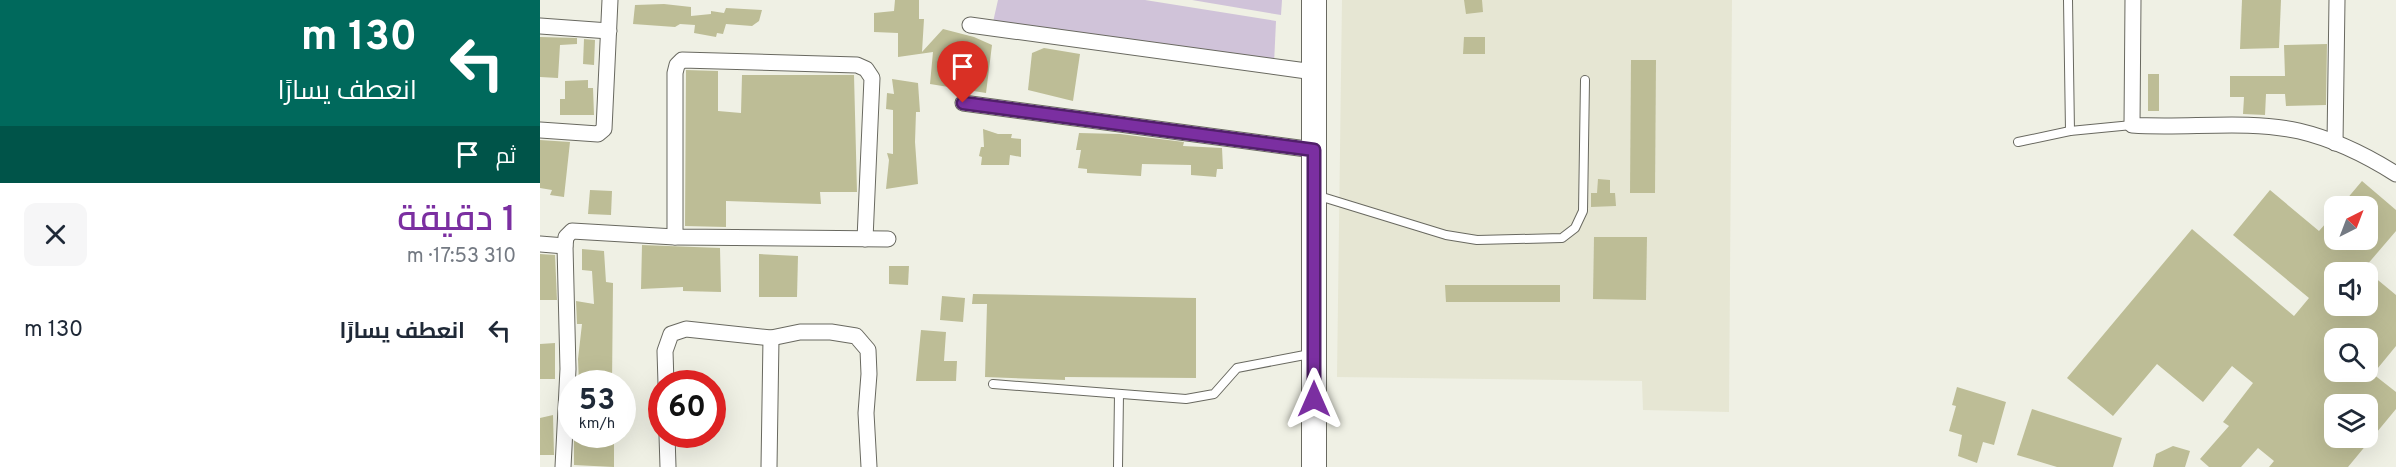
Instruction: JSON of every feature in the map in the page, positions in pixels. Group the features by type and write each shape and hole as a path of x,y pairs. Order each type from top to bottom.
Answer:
{"main road":[{"path":"1314,0 1314,467"}],"street":[{"path":"540,130 598,134 604,129 610,0"},
{"path":"2133,0 2132,125 2260,127 2298,131 2366,156 2396,174"},
{"path":"2335,143 2337,0"},
{"path":"970,25 1314,72"},
{"path":"540,26 609,31"},
{"path":"675,237 675,73 677,65 682,60 857,65 866,69 872,78 865,239"},
{"path":"963,103 1314,150"},
{"path":"562,467 568,369 565,246 566,237 572,231 675,237 888,239"},
{"path":"540,244 565,246"},
{"path":"666,370 665,351 671,334 686,329 771,338 800,332 831,332 856,336 868,350 866,413 869,467"},
{"path":"769,467 771,338"},
{"path":"667,448 668,467"}],"lane":[{"path":"2068,0 2070,131"},
{"path":"1314,194 1446,235 1477,240 1562,237 1575,228 1584,211 1585,80"},
{"path":"2018,142 2070,131 2132,125"},
{"path":"993,384 1186,399 1214,394 1237,368 1313,354"},
{"path":"1118,467 1119,394"}],"shaded area":[{"path":"998,0 1145,0 1276,21 1274,64 993,22"},
{"path":"1192,0 1282,0 1281,15"},
{"path":"1342,0 1732,0 1729,412 1643,410 1642,381 1337,377"}],"building":[{"path":"895,0 919,0 919,19 924,19 922,52 943,29 974,37 992,45 986,93 930,84 933,52 898,57 898,33 874,32 874,13 894,11"},
{"path":"1464,0 1482,0 1483,12 1466,14"},
{"path":"2242,0 2281,0 2279,48 2240,49"},
{"path":"664,4 691,7 691,16 711,14 711,11 724,13 726,8 762,10 759,21 752,26 726,24 723,34 717,33 716,37 694,33 695,25 680,24 675,27 633,24 635,5"},
{"path":"540,37 577,38 577,44 560,45 558,78 540,77"},
{"path":"1464,37 1485,37 1485,54 1463,54"},
{"path":"584,39 595,40 594,65 583,64"},
{"path":"2327,44 2326,105 2286,106 2285,94 2266,94 2265,115 2243,114 2244,97 2230,97 2230,76 2285,76 2284,45"},
{"path":"1044,48 1080,54 1073,101 1028,90 1032,53"},
{"path":"1631,60 1656,60 1655,193 1630,193"},
{"path":"686,70 718,71 718,111 741,113 742,75 854,75 857,192 820,192 821,204 726,201 726,227 685,226"},
{"path":"2148,74 2159,74 2159,111 2148,111"},
{"path":"892,79 918,83 920,112 916,112 915,142 918,184 886,189 889,160 887,153 893,154 893,110 886,109 887,93 894,94"},
{"path":"588,80 588,88 593,88 594,115 560,115 560,99 565,99 565,81"},
{"path":"983,129 998,134 1012,134 1011,138 1021,139 1021,157 1010,155 1009,165 981,165 982,157 979,156 981,147 984,147"},
{"path":"1079,133 1120,134 1184,142 1183,146 1222,148 1223,169 1217,169 1216,177 1191,175 1191,165 1142,164 1141,176 1087,173 1087,169 1078,168 1081,150 1076,150"},
{"path":"540,140 570,142 564,197 550,195 552,190 540,188"},
{"path":"1598,179 1610,180 1610,193 1615,193 1616,206 1591,207 1591,193 1597,193"},
{"path":"2362,181 2396,210 2396,231 2369,262 2324,262 2324,316 2378,316 2378,280 2396,295 2396,346 2378,368 2378,328 2324,328 2324,382 2378,382 2378,378 2396,392 2396,409 2378,431 2378,394 2324,394 2324,448 2364,448 2348,467 2269,467 2274,461 2258,448 2241,467 2209,467 2200,459 2229,426 2223,422 2253,383 2232,366 2203,402 2157,364 2113,416 2067,378 2192,229 2294,316 2309,298 2233,235 2270,190 2319,231 2324,225 2324,250 2378,250 2378,196 2349,196"},
{"path":"590,190 612,191 611,215 588,214"},
{"path":"1594,237 1647,237 1646,300 1593,299"},
{"path":"642,245 720,248 721,292 683,291 683,287 641,289"},
{"path":"582,249 604,251 606,282 613,283 612,370 578,370 582,324 577,324 576,301 594,304 592,271 582,270"},
{"path":"540,254 555,255 557,300 540,300"},
{"path":"759,254 798,256 797,297 759,297"},
{"path":"889,266 909,266 908,285 889,284"},
{"path":"1445,285 1560,285 1560,302 1446,302"},
{"path":"973,294 1196,298 1196,378 1065,377 1065,380 985,377 987,304 972,304"},
{"path":"942,296 965,298 963,322 940,320"},
{"path":"921,330 946,332 944,361 957,361 956,381 916,381"},
{"path":"555,343 555,379 540,379 540,344"},
{"path":"1957,387 2006,402 1994,445 1983,442 1977,463 1958,456 1962,435 1949,431 1956,406 1952,405"},
{"path":"2032,409 2122,438 2113,467 2057,467 2017,455"},
{"path":"553,415 554,455 540,455 540,418"},
{"path":"2173,446 2190,451 2185,467 2153,467 2156,454"},
{"path":"574,448 614,448 614,467 574,465"}],"route":[{"path":"963,103 1314,150 1314,399"}]}
